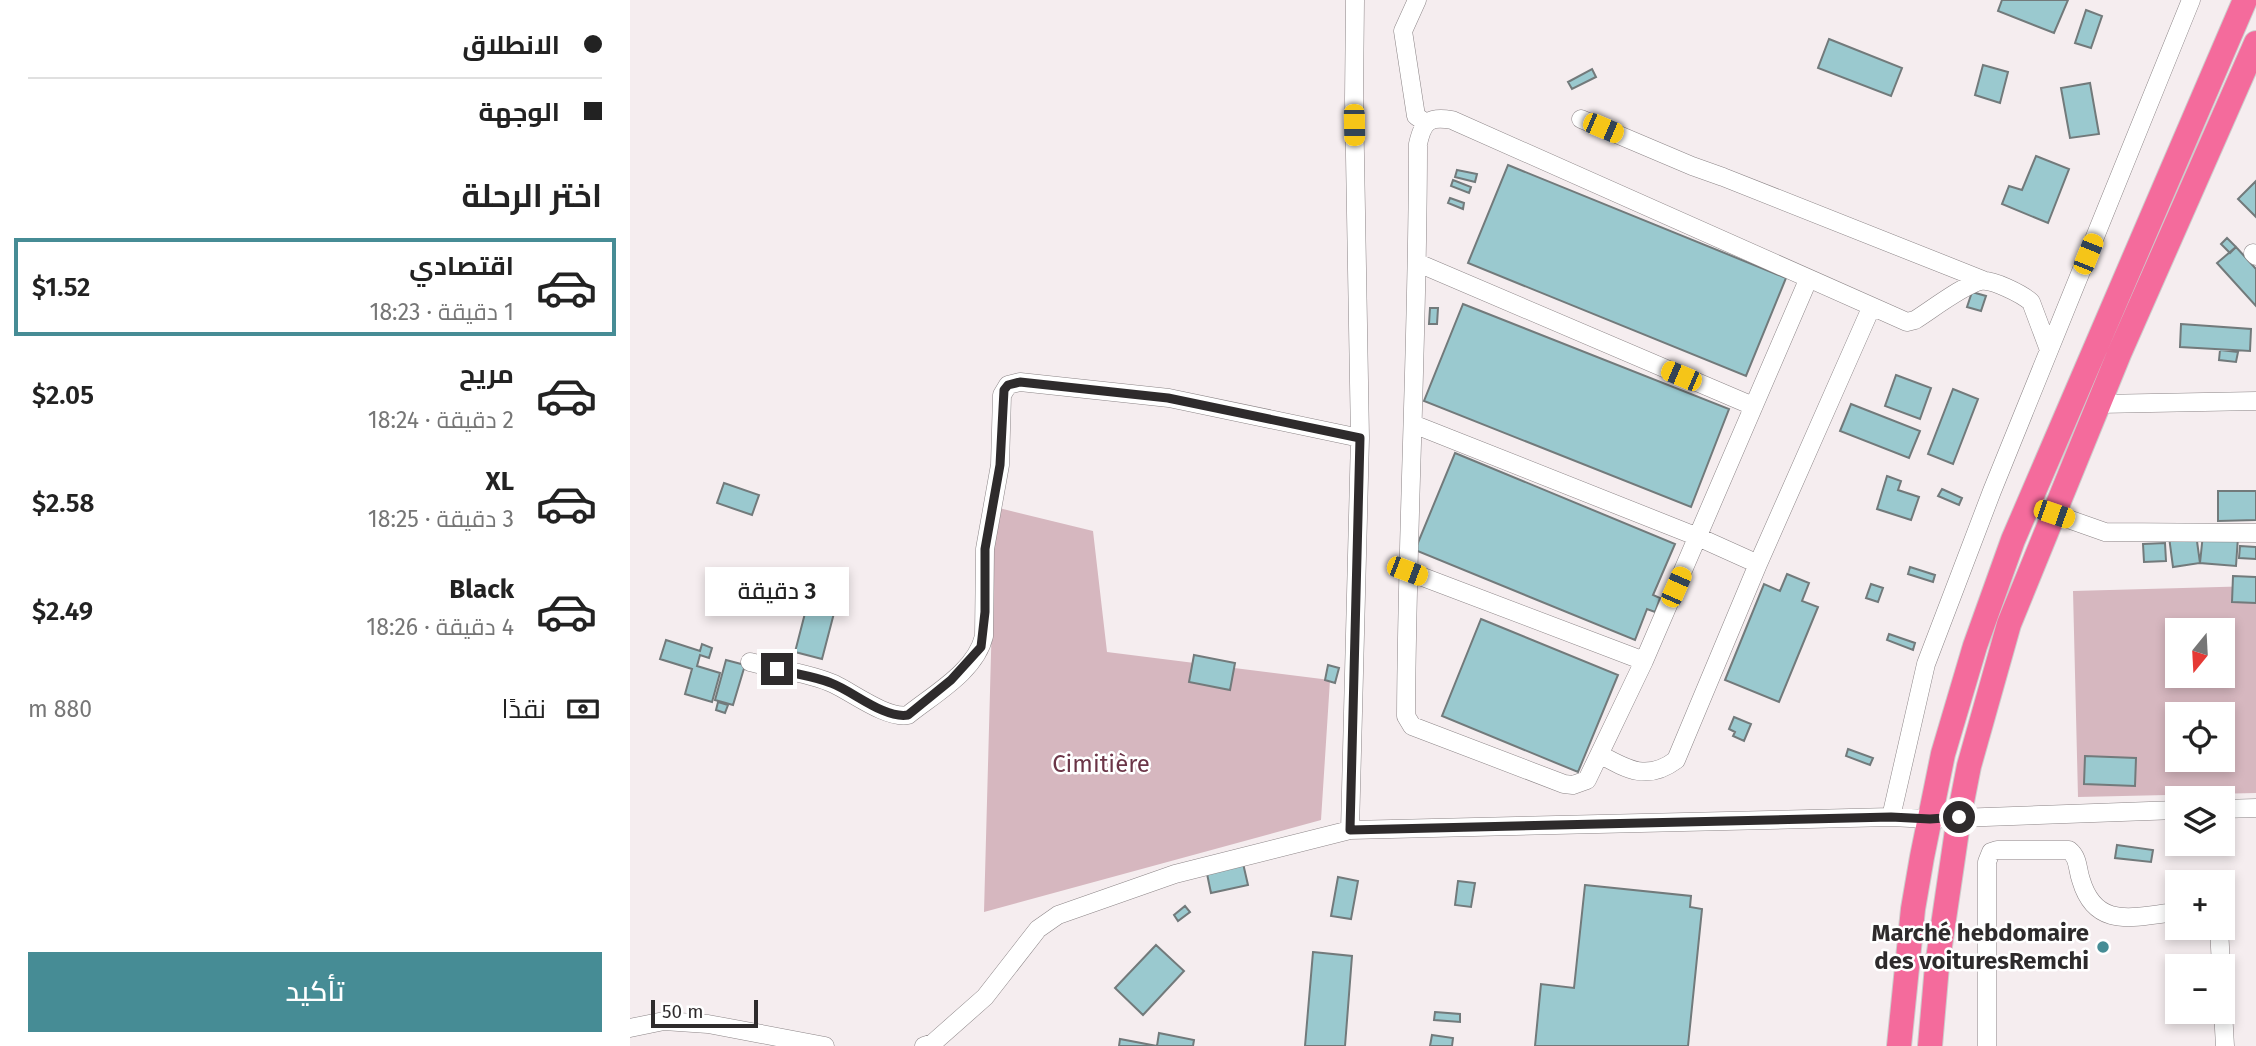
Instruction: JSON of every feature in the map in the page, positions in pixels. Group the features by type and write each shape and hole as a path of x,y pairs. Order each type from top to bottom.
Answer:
{"highway":[{"path":"1899,1046 1913,909 1930,819 1943,754 1975,646 2013,540 2245,0"},
{"path":"1930,1046 1937,966 1959,817 1969,766 2009,624 2099,404 2256,43"}],"street":[{"path":"1350,830 1360,438 1354,99 1355,0"},
{"path":"1417,0 1403,31 1416,116 1426,123"},
{"path":"2041,323 2191,0"},
{"path":"1808,280 1644,661 1587,780 1573,785 1564,784 1412,726 1406,716 1407,571 1418,263 1418,144 1426,123 1437,117 1452,120 1907,322 1915,320 1983,280"},
{"path":"1581,118 1692,166 2025,296 2031,302 2041,323 2049,350 1926,664 1891,817"},
{"path":"1418,263 1753,407"},
{"path":"1601,755 1628,769 1647,772 1663,770 1676,760 1758,564 1871,308"},
{"path":"750,662 831,682 886,711 902,716 908,715 970,662 981,647 984,636 985,549 1000,465 1002,395 1008,385 1020,382 1168,398 1360,438"},
{"path":"2099,404 2256,401"},
{"path":"1413,424 1698,537 1758,564"},
{"path":"2054,514 2105,532 2256,533"},
{"path":"1407,571 1644,661"},
{"path":"2235,809 2256,808"},
{"path":"924,1046 933,1043 985,997 1038,929 1058,915 1175,874 1350,830 1891,817 1930,819 2165,810"},
{"path":"1987,1046 1987,862 1991,852 2069,850 2077,861 2084,891 2094,908 2123,917 2165,913"},
{"path":"630,1028 664,1021 708,1024 825,1046"},
{"path":"2224,1024 2225,1046"}],"green space":[{"name":"Cimitière","path":"995,507 1093,531 1107,652 1330,680 1321,820 984,912"},
{"path":"2256,586 2256,793 2235,793 2235,786 2165,786 2165,795 2078,797 2073,591"}],"building":[{"path":"2002,0 2068,0 2054,33 1998,11"},
{"path":"2086,10 2102,16 2091,48 2075,43"},
{"path":"1829,39 1902,68 1891,96 1818,68"},
{"path":"1983,65 2008,72 2000,103 1975,95"},
{"path":"1592,69 1596,77 1572,89 1568,82"},
{"path":"2090,83 2099,134 2070,138 2061,88"},
{"path":"2036,156 2069,169 2048,223 2002,204 2009,186 2022,190"},
{"path":"1508,165 1786,278 1746,376 1468,263"},
{"path":"1457,170 1477,174 1475,182 1455,177"},
{"path":"1453,180 1471,187 1469,193 1451,186"},
{"path":"2256,181 2256,217 2238,199"},
{"path":"1450,198 1464,203 1463,209 1448,203"},
{"path":"2227,238 2236,247 2230,253 2221,244"},
{"path":"2236,247 2256,269 2256,306 2217,263"},
{"path":"1972,292 1986,296 1981,311 1967,307"},
{"path":"1463,304 1729,409 1691,507 1424,401"},
{"path":"1430,308 1438,308 1437,324 1429,324"},
{"path":"2181,324 2251,329 2250,351 2180,347"},
{"path":"2220,350 2238,352 2236,362 2219,360"},
{"path":"1896,375 1931,388 1920,419 1885,406"},
{"path":"1953,389 1978,399 1953,464 1928,454"},
{"path":"1851,404 1920,431 1909,458 1840,431"},
{"path":"1455,453 1675,544 1653,595 1660,598 1655,612 1647,609 1635,640 1415,550"},
{"path":"1887,476 1901,481 1898,490 1919,497 1911,520 1877,509"},
{"path":"724,483 759,495 752,515 717,503"},
{"path":"1942,489 1962,498 1959,505 1938,496"},
{"path":"2218,491 2256,491 2256,520 2218,521"},
{"path":"2196,534 2200,563 2173,567 2169,537"},
{"path":"2203,534 2238,537 2236,566 2200,563"},
{"path":"2165,543 2166,561 2144,562 2143,544"},
{"path":"2240,546 2256,547 2256,559 2239,558"},
{"path":"1910,567 1935,575 1933,582 1908,574"},
{"path":"1787,574 1809,583 1802,601 1818,607 1779,702 1725,680 1764,584 1780,591"},
{"path":"2233,576 2256,577 2256,603 2232,602"},
{"path":"1871,584 1883,588 1878,602 1866,598"},
{"path":"812,586 839,594 822,659 795,652"},
{"path":"1481,619 1618,675 1578,772 1442,716"},
{"path":"1889,634 1915,643 1913,650 1887,640"},
{"path":"666,640 700,651 702,644 712,648 709,658 700,655 697,666 720,673 712,702 685,694 692,669 660,659"},
{"path":"1194,655 1235,663 1230,690 1189,682"},
{"path":"726,660 745,665 733,705 715,700"},
{"path":"1328,665 1339,668 1335,683 1325,680"},
{"path":"718,702 728,705 725,713 716,710"},
{"path":"1734,717 1751,724 1744,741 1733,736 1735,732 1729,729"},
{"path":"1848,749 1873,758 1870,765 1846,756"},
{"path":"2085,756 2136,758 2135,786 2084,784"},
{"path":"2117,845 2153,850 2151,862 2115,858"},
{"path":"1242,859 1248,885 1211,893 1206,869"},
{"path":"1338,877 1358,881 1351,919 1331,916"},
{"path":"1458,881 1475,883 1471,907 1455,905"},
{"path":"1585,885 1691,896 1690,907 1702,909 1688,1046 1535,1046 1541,984 1574,988"},
{"path":"1185,906 1190,912 1178,921 1174,915"},
{"path":"1156,945 1184,971 1143,1015 1115,988"},
{"path":"1313,952 1352,956 1345,1046 1305,1046"},
{"path":"1435,1012 1460,1014 1460,1022 1434,1020"},
{"path":"1159,1033 1194,1040 1193,1046 1157,1046"},
{"path":"1432,1035 1453,1038 1452,1046 1430,1046"},
{"path":"1120,1039 1157,1046 1119,1046"}],"place":[{"name":"Marché hebdomaire des voituresRemchi","path":"2103,947"}],"route":[{"path":"777,669 831,682 886,711 908,715 965,668 981,647 985,612 985,549 1000,465 1002,395 1008,385 1020,382 1168,398 1360,438 1350,830 1959,817"}]}
